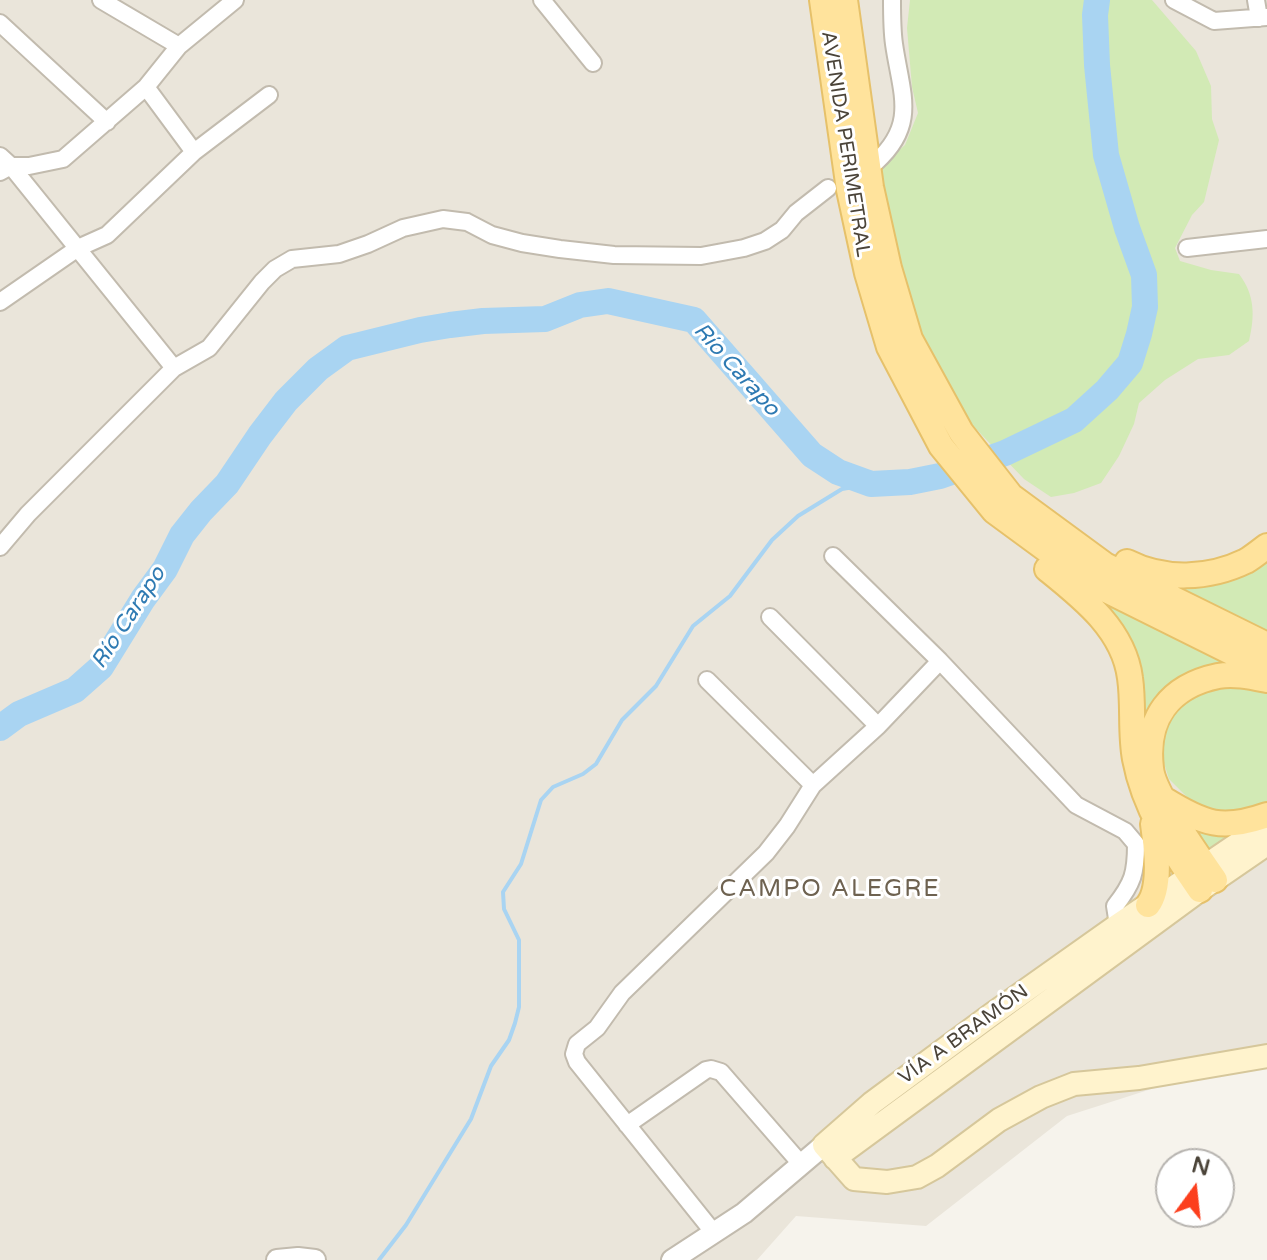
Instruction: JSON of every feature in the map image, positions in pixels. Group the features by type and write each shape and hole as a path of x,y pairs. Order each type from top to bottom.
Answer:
{"main road":[{"name":"AVENIDA PERIMETRAL","path":"822,0 849,190 867,273 889,347 951,439 1002,504 1092,583 1267,670"},
{"name":"AVENIDA PERIMETRAL","path":"845,0 871,187 889,268 910,339 951,439"},
{"name":"AVENIDA PERIMETRAL","path":"1002,504 1105,565 1267,645"},
{"path":"1002,504 1131,565 1166,575 1207,575 1247,560 1267,546"},
{"path":"1002,504 1015,543 1093,609 1125,652 1130,678 1134,757 1157,804 1202,878"},
{"path":"1148,905 1156,879 1157,848 1157,804 1151,770 1152,737 1162,706 1186,687 1220,675 1267,680"},
{"path":"1157,804 1219,824 1244,823 1267,815"},
{"name":"VÍA A BRAMÓN","path":"830,1151 1202,878 1267,824"},
{"name":"VÍA A BRAMÓN","path":"830,1151 872,1103 1118,925 1148,905 1267,844"},
{"path":"830,1151 854,1179 887,1182 917,1177 999,1120 1041,1097 1074,1084 1139,1078 1267,1056"}],"street":[{"path":"101,0 179,46"},
{"path":"4,165 29,166 63,159 146,87 179,46 235,0"},
{"path":"542,0 593,63"},
{"path":"876,162 897,137 903,118 904,97 894,45 892,0"},
{"path":"1174,0 1214,21 1263,17 1256,0"},
{"path":"0,23 107,122"},
{"path":"146,87 194,152"},
{"path":"0,302 78,248 107,235 194,152 269,95"},
{"path":"4,165 78,248 174,368"},
{"path":"0,547 28,514 174,368 209,348 262,282 275,269 292,259 339,254 403,228 443,219 467,222 492,235 522,243 560,249 614,255 701,256 765,241 782,230 796,213 828,188"},
{"path":"1187,248 1267,239"},
{"path":"833,556 940,661 1076,805 1125,831 1136,844 1136,869 1127,891 1115,906 1118,925"},
{"path":"770,617 878,726"},
{"path":"714,1233 577,1062 574,1054 577,1044 597,1028 622,993 766,853 813,785 878,726 940,661"},
{"path":"707,680 813,785"},
{"path":"627,1125 706,1070 715,1069 721,1072 801,1164"},
{"name":"VÍA A BRAMÓN","path":"672,1260 744,1213 801,1164 830,1151"},
{"path":"277,1260 315,1260"}],"shaded area":[{"path":"0,0 1267,0 1267,1052 1067,1116 926,1226 796,1216 757,1260 0,1260"}],"green space":[{"path":"910,0 1152,0 1196,51 1211,86 1212,119 1219,140 1204,202 1192,215 1175,248 1180,261 1239,274 1252,306 1249,341 1229,355 1198,359 1165,380 1139,403 1134,424 1119,456 1101,483 1074,493 1051,497 1024,479 959,411 929,361 872,178 905,145 918,113 912,87 907,28"},
{"path":"1054,556 1151,615 1257,666 1219,665 1179,678 1155,703 1146,756 1149,780 1158,798 1178,816 1209,827 1249,827 1190,867 1173,852 1146,793 1138,750 1138,679 1131,649 1117,623 1097,600 1073,581"},
{"path":"1267,556 1267,649 1157,580"},
{"path":"1267,685 1267,805 1228,813 1192,802 1169,779 1160,750 1162,723 1178,703 1208,687"}],"waterway":[{"name":"Río Carapo","path":"0,728 19,714 75,690 101,667 165,569 182,535 227,484 286,401 318,369 347,348 450,325 545,319 580,305 608,301 694,320 812,455 838,472 871,484 910,482 940,476 1005,453 1074,420 1107,390 1130,363 1145,307 1144,275 1106,155 1097,65 1097,0"},
{"path":"379,1260 406,1225 471,1119 491,1066 509,1040 515,1023 519,1007 519,940 504,909 503,892 521,864 541,800 553,787 583,774 596,764 622,720 656,686 693,626 730,596 772,540 798,516 842,489 871,484"}],"district":[{"name":"CAMPO ALEGRE","path":"830,890"}]}
